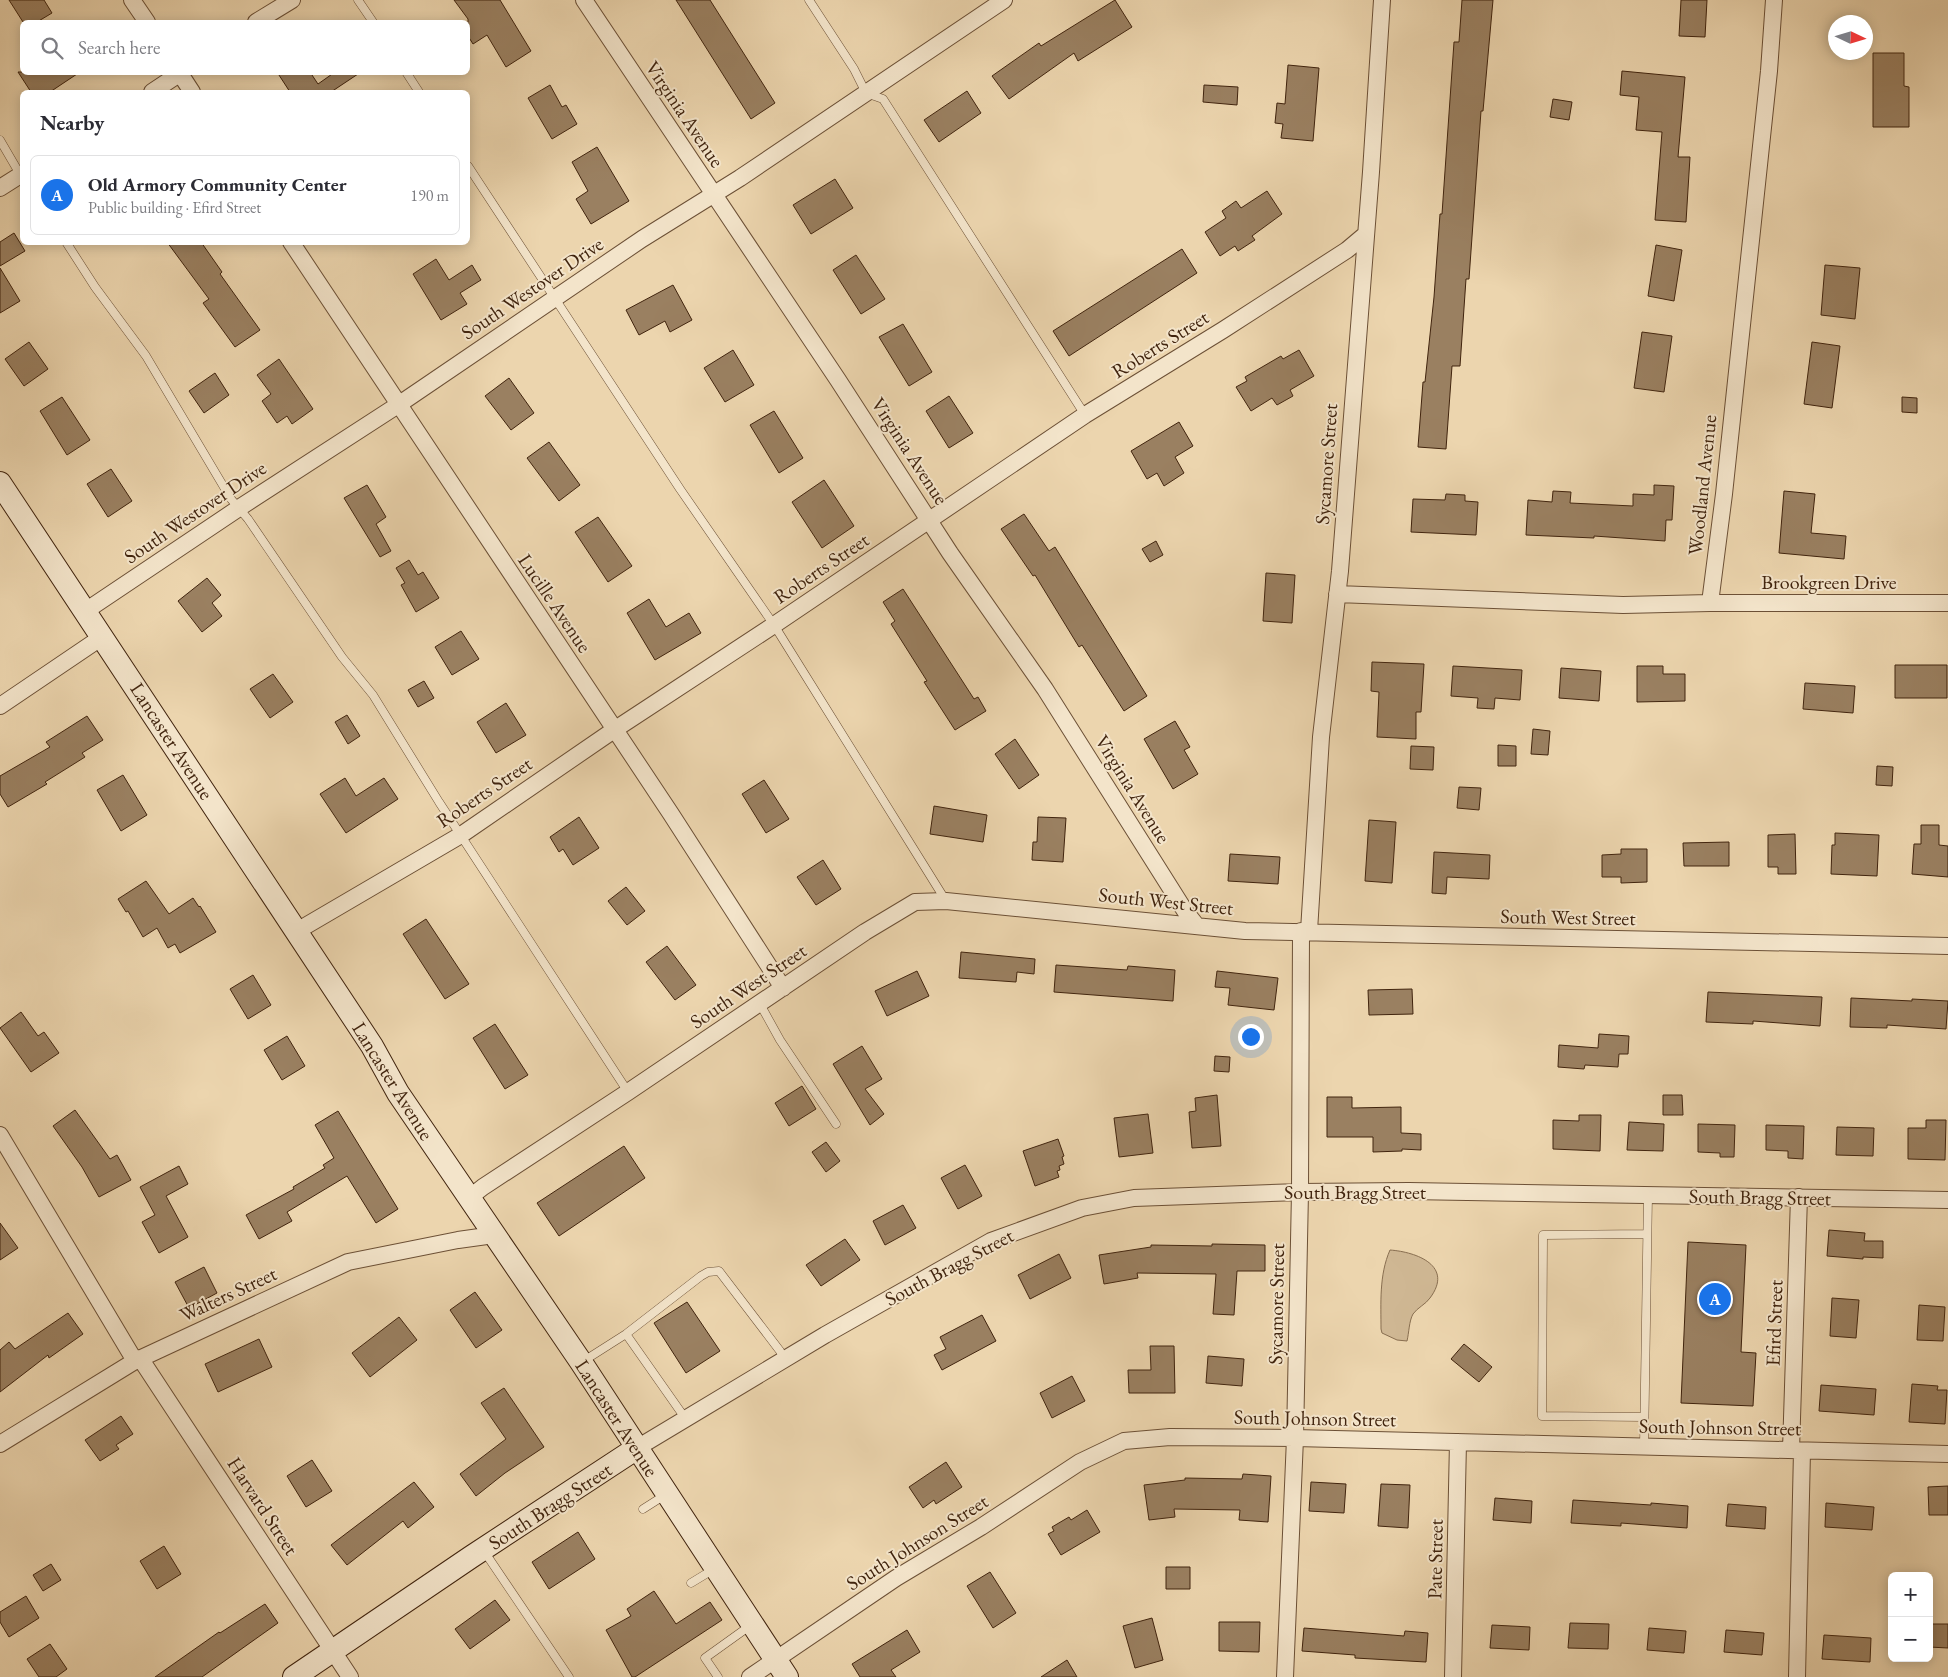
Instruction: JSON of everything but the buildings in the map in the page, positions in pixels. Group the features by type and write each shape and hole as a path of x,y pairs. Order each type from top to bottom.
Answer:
{"main road":[{"name":"Lancaster Avenue","path":"0,483 372,1046 398,1093 582,1362 782,1668"},
{"name":"South Bragg Street","path":"294,1677 637,1448"}],"street":[{"path":"132,0 146,20"},
{"path":"259,20 292,0"},
{"name":"Virginia Avenue","path":"584,0 838,380 929,520 1045,689 1197,926"},
{"name":"South Westover Drive","path":"84,612 239,508 398,405 554,298 740,178 1004,0"},
{"name":"Sycamore Street","path":"1285,1677 1295,1438 1305,931 1337,594 1366,234 1382,0"},
{"name":"Woodland Avenue","path":"1710,603 1724,494 1769,71 1774,0"},
{"path":"155,90 177,75"},
{"path":"181,75 191,90"},
{"path":"0,188 20,176"},
{"name":"Roberts Street","path":"296,931 308,926 461,834 1085,415 1347,250 1366,234"},
{"name":"Lucille Avenue","path":"293,245 676,822 783,988"},
{"path":"1337,594 1623,605 1710,603"},
{"name":"Brookgreen Drive","path":"1710,603 1948,603"},
{"path":"0,706 102,637"},
{"name":"South West Street","path":"469,1198 483,1186 628,1092 866,932 915,902 946,901 1245,931 1948,946"},
{"name":"Harvard Street","path":"0,1135 137,1360 256,1532 332,1652 350,1677"},
{"name":"South Bragg Street","path":"637,1448 784,1359 991,1241 1082,1208 1134,1198 1300,1192 1409,1191 1948,1200"},
{"name":"Efird Street","path":"1797,1677 1796,1450 1799,1198"},
{"name":"Walters Street","path":"0,1444 137,1360 348,1262 458,1240 494,1235"},
{"name":"South Johnson Street","path":"750,1677 782,1668 896,1578 981,1527 1080,1462 1124,1441 1170,1437 1295,1438 1948,1454"},
{"name":"Pate Street","path":"1454,1677 1458,1442"}],"lane":[{"path":"358,0 372,20"},
{"path":"809,0 854,69 866,93 883,99 1085,415"},
{"path":"408,75 418,90"},
{"path":"0,140 20,172"},
{"path":"470,169 680,489 774,625 946,901"},
{"path":"68,245 146,356 232,498 342,657 373,695 439,802 628,1092"},
{"path":"760,1004 780,1040 836,1124"},
{"path":"1644,1447 1648,1195"},
{"path":"1644,1417 1542,1416 1543,1235 1647,1234"},
{"path":"582,1362 626,1334 701,1276 708,1272 719,1271 780,1351 784,1359"},
{"path":"626,1334 685,1418"},
{"path":"643,1509 667,1494"},
{"path":"483,1550 569,1677"},
{"path":"691,1583 715,1568"},
{"path":"718,1677 705,1658 753,1624"}],"shaded area":[{"path":"1390,1250 1400,1251 1421,1258 1435,1269 1438,1277 1436,1287 1430,1298 1413,1314 1407,1341 1397,1340 1382,1333 1381,1329 1382,1279"}],"place":[{"name":"Old Armory Community Center","path":"1715,1299"}]}
